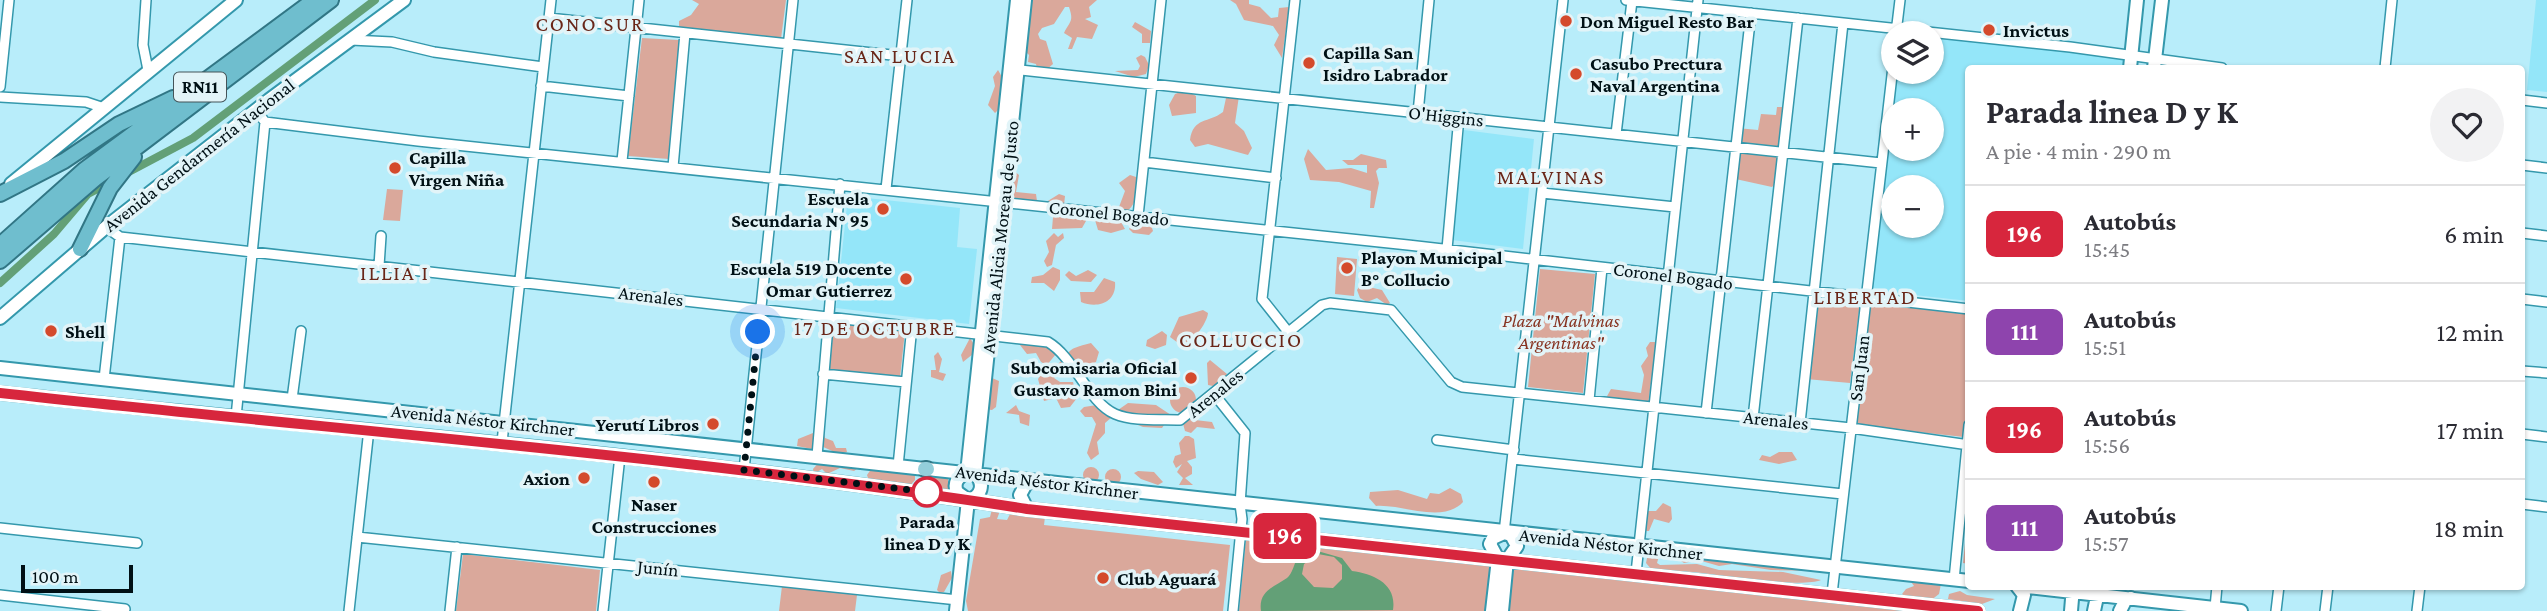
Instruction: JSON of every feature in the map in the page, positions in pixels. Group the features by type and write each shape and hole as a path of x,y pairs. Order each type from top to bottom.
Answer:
{"highway":[{"name":"RN11","path":"0,245 314,0"},
{"name":"RN11","path":"0,261 90,175 148,140 331,0"},
{"path":"0,194 64,160 119,124 206,83"},
{"path":"80,250 110,188 148,140"}],"main road":[{"path":"0,194 101,107 236,0"},
{"name":"Avenida Gendarmería Nacional","path":"0,318 106,227 256,110 404,0"},
{"name":"Avenida Alicia Moreau de Justo","path":"1014,69 1017,0"},
{"name":"Avenida Alicia Moreau de Justo","path":"971,474 1014,69 1025,0"},
{"path":"2130,65 2137,0"},
{"path":"2155,65 2162,0"},
{"name":"Avenida Néstor Kirchner","path":"0,368 1504,533 1965,581"},
{"path":"52,398 62,387 61,379 55,373"},
{"name":"Avenida Néstor Kirchner","path":"0,396 52,398 502,442 925,491 1027,509 1978,611"},
{"path":"925,491 933,485 933,477 926,469"},
{"path":"971,474 981,481 981,489 976,496 968,500 957,492 955,484 959,477 971,474"},
{"path":"1027,509 1020,495 1021,489 1032,481"},
{"path":"957,605 968,500"},
{"path":"1492,611 1503,560 1516,552 1517,546 1511,536 1504,533 1493,538 1490,544 1503,560 1502,611"},
{"path":"2020,590 2024,595 2020,611"},
{"path":"2071,611 2073,590"},
{"path":"2094,611 2099,590 2131,598 2241,611"},
{"path":"2120,611 2125,601 2131,598"}],"street":[{"path":"0,87 9,0"},
{"path":"146,0 143,45 148,71"},
{"path":"502,442 551,0"},
{"path":"622,161 639,0"},
{"path":"744,470 793,0"},
{"path":"886,189 907,0"},
{"path":"1138,216 1161,0"},
{"path":"1289,333 1262,299 1295,0"},
{"path":"1418,113 1430,0"},
{"path":"1504,533 1563,0"},
{"path":"1626,0 1697,4 1881,29"},
{"path":"1898,21 1900,0"},
{"path":"2385,65 2392,0"},
{"path":"1616,134 1632,1"},
{"path":"1636,573 1697,4"},
{"path":"1706,413 1751,13"},
{"path":"549,18 901,57"},
{"path":"1753,418 1798,19"},
{"path":"1800,423 1843,23"},
{"path":"673,167 685,33"},
{"path":"1944,36 2131,55 2155,65"},
{"path":"351,40 393,42 434,52 543,67"},
{"name":"O'Higgins","path":"1014,69 1881,163"},
{"name":"San Juan","path":"1832,594 1891,84"},
{"path":"541,86 629,96"},
{"path":"0,96 86,102 101,107"},
{"path":"2525,100 2547,103"},
{"path":"236,416 265,122 256,110"},
{"path":"1447,249 1459,117"},
{"name":"Coronel Bogado","path":"265,122 1447,249 1965,309"},
{"path":"1144,162 1276,178"},
{"path":"2525,165 2547,168"},
{"path":"817,456 840,184"},
{"path":"1542,193 1675,207"},
{"name":"Arenales","path":"106,227 120,236 1048,342 1059,349 1104,407 1125,417 1180,420 1322,305 1330,303 1391,310 1456,385 1851,428 1965,444"},
{"path":"2525,233 2547,236"},
{"path":"104,379 120,236"},
{"path":"379,266 381,236"},
{"path":"1589,400 1602,268"},
{"path":"2525,299 2547,302"},
{"path":"898,466 912,326"},
{"path":"292,399 301,331"},
{"path":"2525,371 2547,373"},
{"path":"823,374 906,383"},
{"path":"1213,394 1245,433 1240,504 1241,531 1233,611"},
{"path":"349,611 369,429"},
{"path":"2525,434 2547,437"},
{"path":"1437,440 1647,473 1843,494"},
{"path":"603,611 620,456"},
{"path":"1954,580 1965,473"},
{"path":"2525,504 2547,507"},
{"path":"0,528 137,543"},
{"name":"Junín","path":"358,537 608,563 957,605"},
{"path":"450,611 457,547"},
{"path":"2215,608 2217,590"},
{"path":"2276,611 2279,590"},
{"path":"2325,611 2328,590"},
{"path":"2417,611 2420,590"},
{"path":"0,595 125,609"}],"shaded area":[{"path":"2536,0 2547,0 2547,92 2527,90"},
{"path":"1944,36 2126,57 2125,65 1965,65 1965,301 1877,291 1872,286 1881,198 1881,238 1944,238 1944,175 1883,175 1885,161 1944,161 1944,98 1891,98 1893,84 1944,84"},
{"path":"1464,130 1534,139 1523,249 1452,240"},
{"name":"Escuela 519 Docente Omar Gutierrez","path":"848,196 960,208 957,247 977,249 969,324 836,308"},
{"path":"1314,550 1342,558 1352,571 1376,578 1388,587 1393,610 1261,611 1264,594 1289,576 1297,557","holes":["1318,554 1334,557 1342,565 1342,579 1333,588 1314,587 1302,574 1304,564"]}],"green space":[{"path":"692,0 786,0 781,39 679,29 679,21 691,15 699,4"},
{"path":"1031,0 1097,0 1089,7 1091,17 1085,19 1098,25 1092,39 1077,37 1072,49 1068,49 1072,38 1064,33 1071,16 1069,7 1065,7 1054,24 1042,28 1038,34 1040,39 1046,41 1053,64 1046,70 1037,68 1036,64 1028,62 1029,55 1025,51"},
{"path":"1230,0 1249,0 1249,4 1260,7 1271,18 1278,17 1279,8 1289,7 1282,58 1274,45 1279,35 1273,26 1244,20 1236,4"},
{"path":"1135,22 1151,31 1150,43 1142,43 1142,34 1132,27"},
{"path":"642,38 679,40 669,159 628,156"},
{"path":"1141,55 1149,65 1146,74 1134,77 1115,71 1138,70 1140,66 1136,58"},
{"path":"998,70 1002,77 1001,107 995,113 988,105 995,86 993,77"},
{"path":"1186,90 1196,96 1196,113 1172,116 1169,105 1175,94"},
{"path":"1230,94 1239,96 1235,123 1244,131 1252,148 1248,155 1208,144 1195,147 1190,140 1194,127 1223,112 1226,98"},
{"path":"1777,107 1783,107 1779,148 1736,144 1737,128 1758,130 1761,114 1776,115"},
{"path":"1308,149 1326,170 1351,168 1367,173 1367,165 1348,165 1342,160 1353,160 1361,154 1386,160 1387,168 1379,168 1376,171 1379,183 1374,208 1370,208 1371,191 1339,182 1310,180 1304,159"},
{"path":"1734,151 1775,154 1778,159 1775,184 1772,187 1731,178"},
{"path":"1014,171 1019,175 1016,192 1036,194 1037,201 1031,208 1009,205 1009,172"},
{"path":"1130,175 1136,177 1137,192 1133,205 1126,212 1119,207 1125,191 1119,183"},
{"path":"387,189 403,190 400,221 383,220"},
{"path":"1059,194 1065,196 1064,205 1084,215 1086,221 1082,228 1052,229 1053,217 1043,204"},
{"path":"1099,216 1121,222 1125,229 1111,233 1098,230 1095,220"},
{"path":"1133,223 1151,225 1153,231 1149,235 1133,233 1129,229"},
{"path":"1054,233 1058,237 1063,233 1064,238 1056,245 1052,265 1047,267 1044,261 1049,252 1046,241"},
{"name":"Playon Municipal B° Collucio","path":"1337,257 1357,259 1354,296 1335,294"},
{"path":"1053,267 1060,270 1060,280 1054,291 1044,283 1031,283 1032,277 1043,275"},
{"name":"Plaza \"Malvinas Argentinas\"","path":"1540,269 1595,274 1583,393 1528,387"},
{"path":"1088,270 1097,275 1091,282 1071,281 1065,275 1069,271 1076,276"},
{"path":"1104,278 1115,282 1113,295 1099,304 1081,302 1080,292 1094,292"},
{"path":"1360,285 1382,290 1390,303 1387,305 1377,298 1367,302 1360,298 1357,290"},
{"path":"1815,297 1860,303 1850,383 1806,379"},
{"path":"1868,301 1965,313 1964,437 1854,425"},
{"path":"1203,310 1208,313 1205,322 1190,341 1181,345 1170,337 1179,317"},
{"path":"831,323 905,331 900,378 826,370"},
{"path":"1162,331 1167,335 1166,345 1155,349 1146,346 1147,340"},
{"path":"970,338 975,346 973,354 963,362 961,355"},
{"path":"1650,342 1655,342 1656,348 1648,404 1606,398 1611,389 1641,393 1644,375 1641,366 1648,356 1646,348"},
{"path":"1047,343 1056,354 1047,365 1041,362 1036,353 1027,354 1020,345"},
{"path":"1091,343 1099,352 1096,362 1079,370 1066,365 1054,378 1060,382 1073,382 1077,398 1070,407 1061,408 1056,398 1044,401 1038,379 1040,376 1057,365 1073,349"},
{"path":"938,352 942,359 939,372 946,374 943,381 931,377 931,370 936,370 934,356"},
{"path":"1210,360 1227,374 1218,387 1208,385 1207,363"},
{"path":"992,378 999,381 996,407 992,410 984,409 987,381"},
{"path":"1183,387 1192,391 1196,400 1192,409 1183,413 1174,409 1170,400 1174,391"},
{"path":"1128,403 1156,405 1171,415 1162,428 1143,427 1118,417 1118,410"},
{"path":"1016,405 1019,411 1030,415 1029,426 1020,423 1019,415 1006,413"},
{"path":"1097,405 1112,417 1105,423 1105,433 1097,442 1099,454 1091,460 1087,453 1096,424 1092,417 1085,417 1080,411 1084,407"},
{"path":"1201,410 1202,414 1195,420 1212,422 1215,429 1197,427 1191,433 1185,431 1182,420"},
{"path":"823,429 825,438 833,441 836,448 846,448 847,452 839,454 821,446 812,449 797,446 798,439"},
{"path":"1185,436 1194,439 1196,458 1187,461 1192,467 1192,474 1185,478 1193,485 1179,485 1183,478 1177,472 1182,464 1176,468 1173,462 1175,456 1181,454 1179,443"},
{"path":"1779,452 1792,452 1797,460 1779,464 1759,460 1762,455 1770,457"},
{"path":"821,460 861,466 854,471 840,468 827,474 822,469 814,474 813,469"},
{"path":"874,465 890,466 892,472 915,474 915,480 907,489 869,481 867,475"},
{"path":"1091,467 1097,469 1097,481 1091,483 1085,481 1083,475 1085,469"},
{"path":"1113,469 1119,471 1119,483 1113,485 1107,483 1105,477 1107,471"},
{"path":"933,472 948,473 948,490 943,490 937,496 929,491 929,484 925,482 925,477"},
{"path":"1154,472 1163,482 1158,485 1141,479 1134,473"},
{"path":"1450,488 1461,494 1463,502 1445,512 1376,506 1369,498 1370,492 1398,490 1427,499 1430,493 1439,494"},
{"path":"1663,503 1671,507 1672,519 1669,523 1654,519 1649,531 1643,531 1645,511 1656,511"},
{"name":"Club Aguará","path":"1001,508 997,519 1007,520 1012,510 1023,515 1036,512 1045,517 1044,525 1230,545 1223,611 968,611 966,601 980,519 990,517 992,509"},
{"path":"1246,537 1492,564 1488,611 1239,611"},
{"path":"1648,553 1659,556 1657,563 1660,565 1697,564 1719,570 1783,572 1821,580 1781,582 1652,570 1646,563"},
{"path":"463,554 600,570 596,611 456,611"},
{"path":"1672,555 1822,571 1771,570 1732,564 1719,566 1698,560 1684,563"},
{"path":"1514,567 1913,611 1508,611"},
{"path":"951,571 952,578 944,592 940,593 937,590 941,575"},
{"path":"1909,579 1941,584 1939,594 1930,601 1910,600 1902,594 1914,586"},
{"path":"782,586 857,595 855,611 779,611"},
{"path":"1960,591 1967,595 1995,599 1982,604 1948,599 1949,594"}],"waterway":[{"path":"125,174 193,138 375,0"},
{"path":"0,283 54,234 88,194 109,183"}],"bus line":[{"name":"196","path":"0,393 502,442 925,491 1027,509 1978,611"}],"place":[{"name":"Don Miguel Resto Bar","path":"1566,21"},
{"name":"Invictus","path":"1989,30"},
{"name":"Capilla San Isidro Labrador","path":"1309,63"},
{"name":"Casubo Prectura Naval Argentina","path":"1576,74"},
{"name":"Capilla Virgen Niña","path":"395,168"},
{"name":"Escuela Secundaria N° 95","path":"883,209"},
{"name":"Playon Municipal B° Collucio","path":"1347,268"},
{"name":"Escuela 519 Docente Omar Gutierrez","path":"906,279"},
{"name":"Shell","path":"51,331"},
{"name":"Subcomisaria Oficial Gustavo Ramon Bini","path":"1191,378"},
{"name":"Yerutí Libros","path":"713,424"},
{"name":"Axion","path":"584,478"},
{"name":"Naser Construcciones","path":"654,482"},
{"name":"Parada linea D y K","path":"927,492"},
{"name":"Club Aguará","path":"1103,578"}],"district":[{"name":"CONO SUR","path":"590,24"},
{"name":"SAN LUCIA","path":"900,56"},
{"name":"MALVINAS","path":"1551,177"},
{"name":"ILLIA I","path":"395,273"},
{"name":"LIBERTAD","path":"1865,297"},
{"name":"17 DE OCTUBRE","path":"875,328"},
{"name":"COLLUCCIO","path":"1241,340"}],"route":[{"path":"758,332 744,470 927,492"}]}
